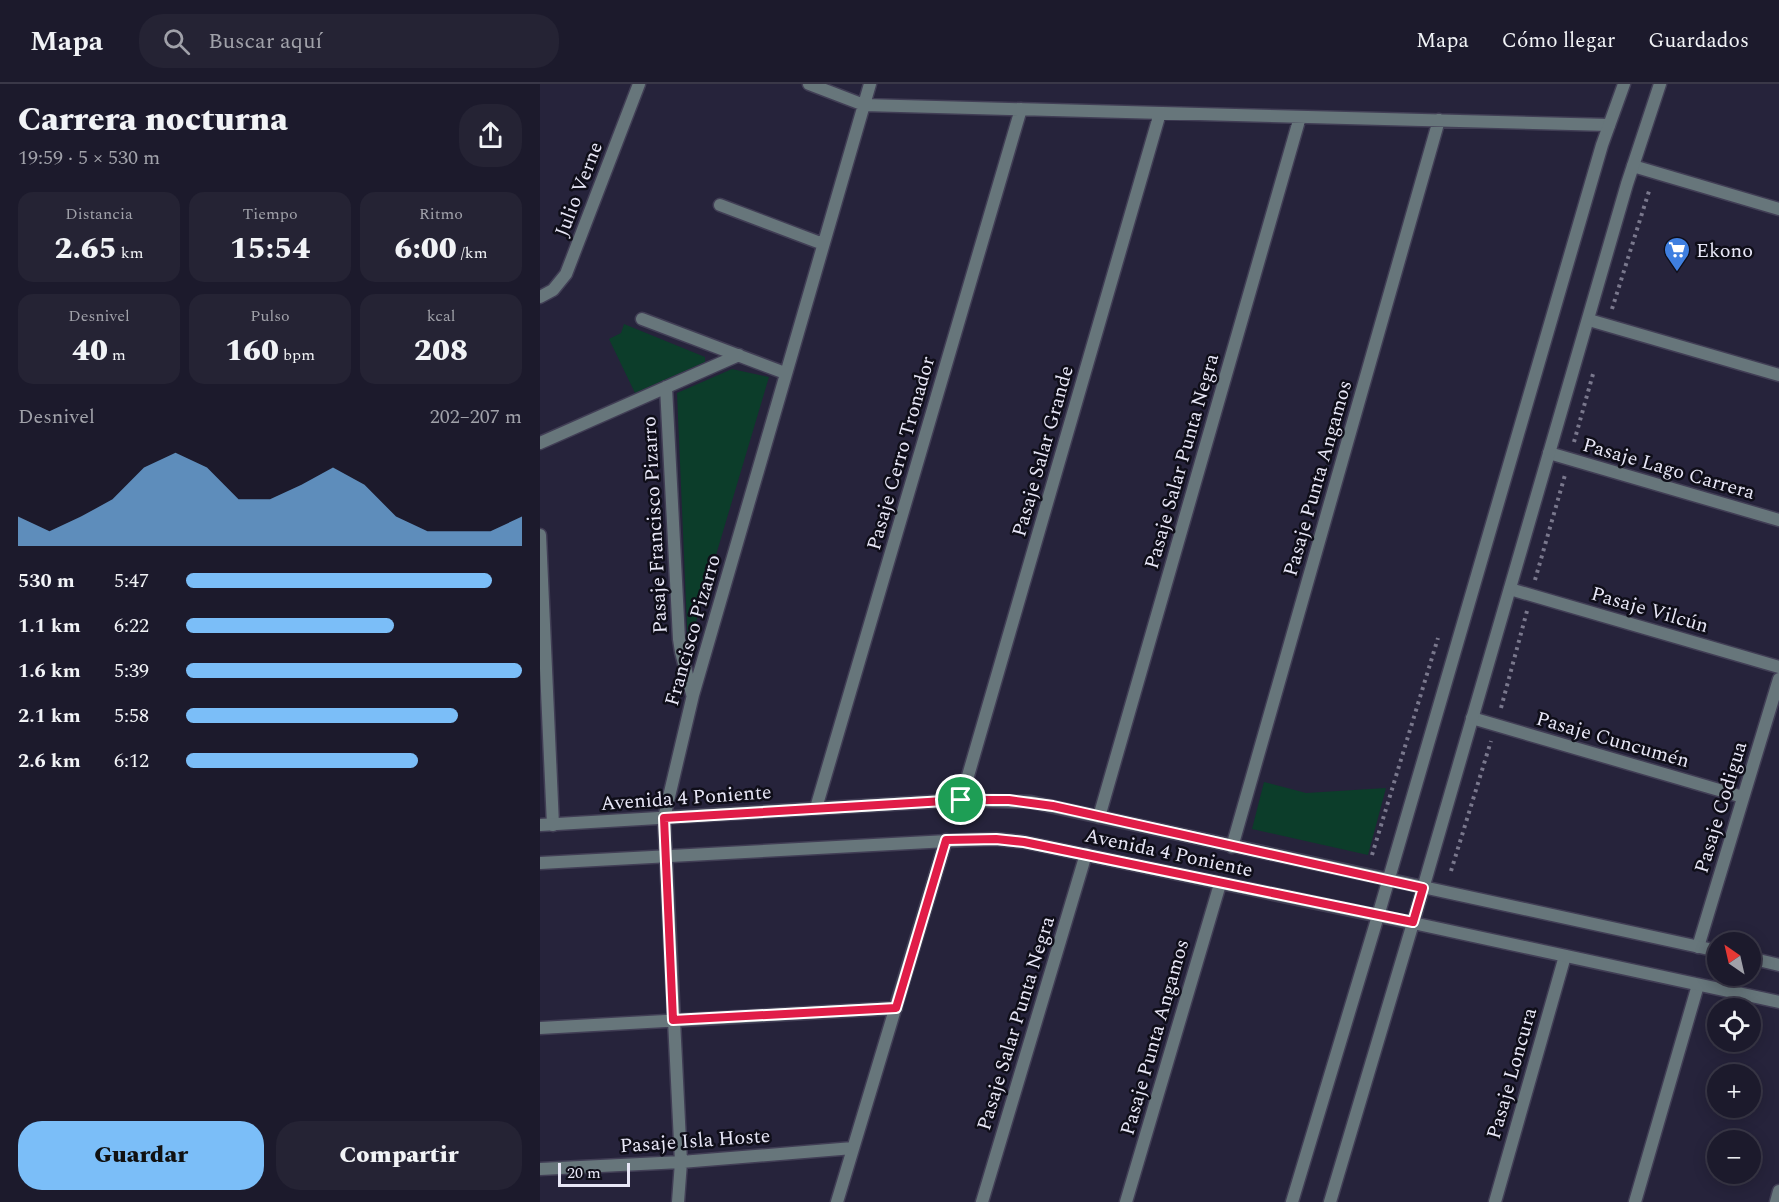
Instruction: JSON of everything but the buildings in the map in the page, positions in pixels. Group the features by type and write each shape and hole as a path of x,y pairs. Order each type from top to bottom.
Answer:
{"street":[{"name":"Julio Verne","path":"540,297 553,290 566,274 639,84"},
{"path":"809,84 864,105 1609,125"},
{"name":"Francisco Pizarro","path":"678,1202 681,1162 664,818 693,695 870,84"},
{"path":"1292,1202 1609,125 1624,84"},
{"path":"1330,1202 1633,166 1660,84"},
{"name":"Pasaje Cerro Tronador","path":"816,808 1021,109"},
{"name":"Pasaje Salar Grande","path":"961,800 1160,113"},
{"name":"Pasaje Salar Punta Negra","path":"1099,817 1300,117"},
{"name":"Pasaje Punta Angamos","path":"1232,847 1439,120"},
{"path":"1633,166 1779,209"},
{"path":"720,205 823,244"},
{"path":"642,319 785,373"},
{"path":"1589,320 1779,375"},
{"path":"540,442 739,355"},
{"name":"Pasaje Francisco Pizarro","path":"666,387 679,639 693,695"},
{"name":"Pasaje Lago Carrera","path":"1549,453 1779,520"},
{"path":"540,535 553,825"},
{"name":"Pasaje Vilcún","path":"1510,589 1779,667"},
{"name":"Pasaje Codigua","path":"1698,947 1779,679"},
{"name":"Pasaje Cuncumén","path":"1472,718 1743,797"},
{"name":"Avenida 4 Poniente","path":"540,825 961,800 1031,802 1707,949"},
{"path":"837,1202 946,840"},
{"name":"Avenida 4 Poniente","path":"540,863 946,840 1005,840 1086,854 1220,884 1413,922 1779,1002"},
{"name":"Pasaje Salar Punta Negra","path":"982,1202 1086,854"},
{"name":"Pasaje Punta Angamos","path":"1126,1202 1220,884"},
{"name":"Pasaje Loncura","path":"1495,1202 1565,956"},
{"path":"1761,961 1779,965"},
{"path":"1635,1202 1698,985"},
{"path":"540,1028 896,1008"},
{"name":"Pasaje Isla Hoste","path":"540,1169 681,1162 854,1148"},
{"path":"1776,1202 1779,1191"}],"path":[{"path":"1606,325 1650,193 1653,172"},
{"path":"1451,871 1496,726 1594,370"}],"green space":[{"path":"624,324 705,357 705,362 635,393 609,339 621,333"},
{"path":"732,369 769,377 688,649 677,393"},
{"path":"1264,782 1306,793 1386,788 1368,855 1252,829"}],"place":[{"name":"Ekono","path":"1677,273"}],"route":[{"path":"961,800 1009,800 1053,806 1423,888 1413,922 1024,842 996,839 946,840 896,1008 673,1020 664,818 961,800"}]}
